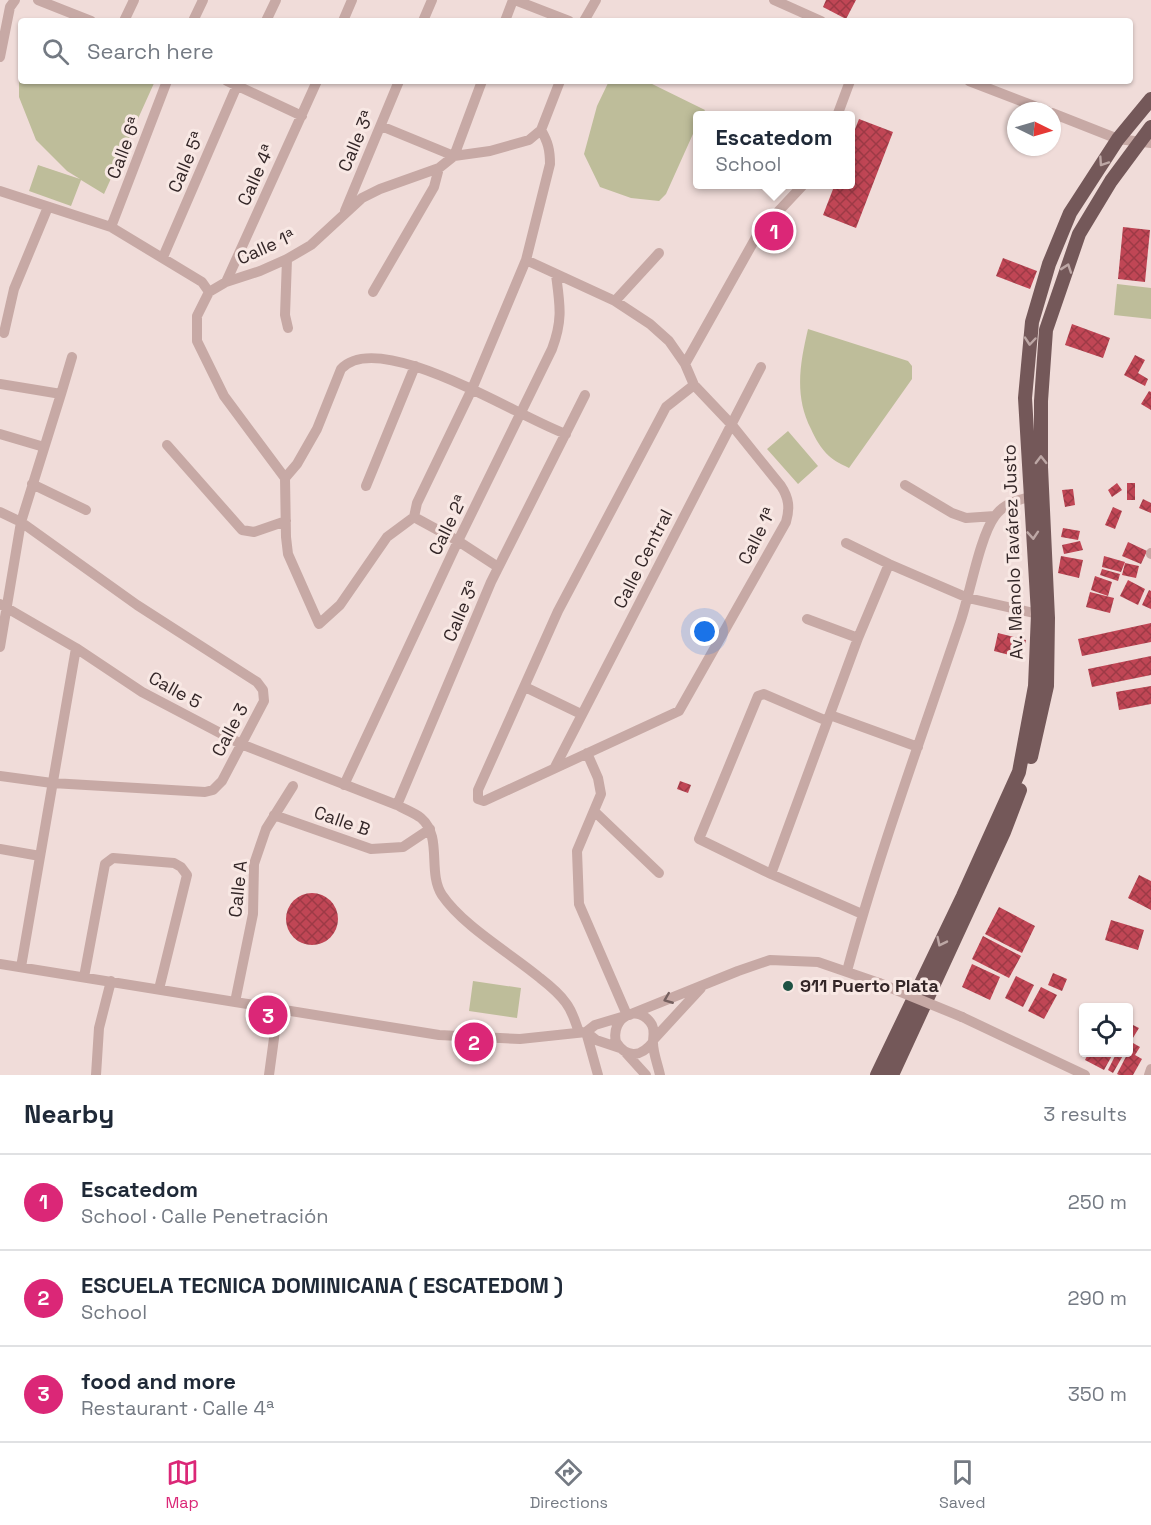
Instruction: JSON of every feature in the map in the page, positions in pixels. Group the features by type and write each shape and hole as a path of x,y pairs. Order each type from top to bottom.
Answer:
{"main road":[{"name":"Av. Manolo Tavárez Justo","path":"877,1075 963,896 1019,772 1035,686 1038,614 1025,398 1032,322 1049,264 1070,213 1118,139 1151,99"},
{"name":"Av. Manolo Tavárez Justo","path":"892,1075 1004,832 1028,768 1047,686 1048,618 1041,412 1046,330 1078,234 1111,181 1145,142 1151,127"}],"street":[{"path":"0,57 10,7 15,0"},
{"path":"38,0 83,18"},
{"path":"67,12 73,0"},
{"path":"125,18 134,0"},
{"path":"194,18 203,0"},
{"path":"267,18 276,0"},
{"path":"344,18 352,0"},
{"path":"424,18 432,0"},
{"path":"506,18 514,0 561,18"},
{"path":"586,18 596,0"},
{"path":"774,0 814,18"},
{"name":"Calle 6ª","path":"111,227 166,84"},
{"name":"Calle 5ª","path":"163,257 233,84"},
{"path":"238,84 302,116"},
{"name":"Calle 4ª","path":"226,282 316,84"},
{"name":"Calle 3ª","path":"343,214 398,84"},
{"path":"454,156 481,84"},
{"path":"381,126 454,156 490,151 529,140 541,130 559,84"},
{"path":"839,111 849,84"},
{"path":"977,84 1024,102"},
{"path":"1061,117 1118,139 1145,142"},
{"path":"0,191 111,227 202,282 209,292 197,316 197,341 224,396 285,478 288,554 319,624 340,605 387,537 414,517 417,503 472,389 526,260 550,164 548,141 541,130"},
{"name":"Calle 1ª","path":"209,292 226,282 260,272 287,260 311,245 362,198 380,189 439,168 454,156"},
{"path":"373,292 434,187 439,168"},
{"path":"685,364 759,232 799,189"},
{"path":"4,333 14,289 48,207"},
{"path":"615,301 659,253"},
{"path":"287,260 285,315 288,328"},
{"name":"Calle 1ª","path":"525,687 478,790 478,800 484,801 679,711 786,522 789,509 787,495 731,424 694,385 685,364 669,341 650,324 615,301 526,260"},
{"name":"Calle 2ª","path":"344,785 558,333 561,316 556,275"},
{"path":"0,647 3,605 21,522 72,357"},
{"path":"285,478 297,464 317,429 341,369 348,361 360,358 386,358 415,366 472,389 520,414 566,434"},
{"path":"366,486 415,366"},
{"name":"Calle Central","path":"555,767 761,368"},
{"path":"0,384 61,393"},
{"path":"581,714 525,687 558,611 666,407 694,385"},
{"name":"Calle 3ª","path":"397,805 498,567 585,395"},
{"path":"0,434 44,447"},
{"path":"167,445 242,530 254,532 286,521"},
{"path":"32,484 86,510"},
{"path":"906,485 952,513 966,518 995,516"},
{"path":"847,971 862,915 968,598 983,544 995,516 1015,500 1030,497"},
{"name":"Calle 3","path":"0,512 21,522 137,605 257,682 263,690 264,701 222,780 213,790 205,792 52,783 0,776"},
{"path":"414,517 458,541 498,567"},
{"path":"846,543 968,598 1038,614"},
{"path":"771,874 858,638 889,564"},
{"name":"Calle 5","path":"3,605 76,648 142,692 241,744 397,805 420,817 430,829"},
{"path":"807,620 858,638"},
{"path":"21,967 76,648"},
{"path":"862,915 701,842 700,836 758,696 764,693 829,718 918,747"},
{"path":"587,753 598,778 601,794 577,851 579,904 627,1015"},
{"name":"Calle A","path":"235,1002 253,914 255,864 266,829 292,786"},
{"path":"594,811 659,873"},
{"name":"Calle B","path":"274,815 371,849 403,847 430,829"},
{"path":"430,829 436,880 442,895 467,921 519,960 566,1003 582,1032 598,1075"},
{"path":"0,849 40,856"},
{"path":"84,977 105,864 114,858 174,863 187,874 159,990"},
{"path":"0,963 439,1035 520,1039 582,1032 595,1025 770,960 818,962 879,983 962,1017 1085,1075"},
{"path":"96,1075 99,1028 111,981"},
{"path":"582,1032 623,1051 636,1054 646,1051 679,1010 706,983"},
{"path":"269,1075 278,1009"},
{"path":"646,1075 623,1051 614,1035 615,1027 627,1015 638,1014 651,1023 660,1075"},
{"path":"1054,1062 1057,1075"},
{"path":"1149,1075 1151,1069"}],"green space":[{"path":"19,84 154,84 104,194 81,180 71,206 29,191 38,165 80,179 67,171 36,140 19,97"},
{"path":"608,84 652,84 705,110 693,111 693,134 666,194 659,201 631,198 600,187 584,154 597,106"},
{"path":"1117,284 1151,288 1151,319 1114,315"},
{"path":"808,329 908,361 912,366 912,379 849,468 833,460 823,450 814,436 802,404 800,379"},
{"path":"788,431 818,466 798,484 767,449"},
{"path":"473,981 521,988 517,1018 469,1011"}],"building":[{"path":"826,0 856,0 847,18 823,7"},
{"path":"859,119 893,132 856,228 823,215 833,189 855,189 855,129"},
{"path":"1123,227 1150,230 1145,282 1118,279"},
{"path":"1003,258 1037,271 1030,289 996,276"},
{"path":"1072,324 1110,338 1103,358 1065,345"},
{"path":"1135,355 1145,360 1138,373 1148,379 1145,386 1124,375"},
{"path":"1149,391 1151,392 1151,410 1141,404"},
{"path":"1117,483 1122,490 1112,497 1108,490"},
{"path":"1127,483 1135,483 1135,500 1127,500"},
{"path":"1073,489 1075,505 1065,507 1062,490"},
{"path":"1143,499 1151,503 1151,513 1139,508"},
{"path":"1113,507 1122,511 1115,529 1105,525"},
{"path":"1063,528 1080,531 1078,540 1061,537"},
{"path":"1080,541 1083,550 1064,554 1062,545"},
{"path":"1128,542 1147,551 1141,564 1122,556"},
{"path":"1061,556 1083,560 1079,578 1058,573"},
{"path":"1104,556 1125,562 1121,572 1102,567"},
{"path":"1125,563 1139,566 1136,578 1122,575"},
{"path":"1102,569 1120,574 1118,581 1100,575"},
{"path":"1095,576 1112,582 1108,596 1091,590"},
{"path":"1128,580 1145,589 1138,605 1120,596"},
{"path":"1149,590 1151,591 1151,609 1142,605"},
{"path":"1090,592 1114,598 1110,613 1086,607"},
{"path":"1151,623 1151,642 1082,656 1078,639"},
{"path":"998,633 1026,640 1021,658 994,651"},
{"path":"1151,656 1151,675 1092,687 1088,669"},
{"path":"1151,686 1151,704 1119,710 1116,692"},
{"path":"680,781 691,785 688,793 677,789"},
{"path":"1139,875 1151,881 1151,910 1128,898"},
{"path":"312,893 322,895 330,901 336,909 338,919 336,929 330,937 322,943 312,945 302,943 294,937 288,929 286,919 288,909 294,901 302,895"},
{"path":"999,907 1035,926 1022,953 985,934"},
{"path":"1111,920 1144,930 1138,950 1105,940"},
{"path":"983,936 1021,956 1009,978 972,959"},
{"path":"972,964 1000,977 990,1000 962,987"},
{"path":"1053,973 1067,979 1062,991 1048,985"},
{"path":"1016,976 1034,985 1023,1007 1005,998"},
{"path":"1041,987 1057,995 1044,1019 1028,1011"},
{"path":"1133,1025 1139,1028 1133,1038"},
{"path":"1133,1043 1140,1047 1135,1055 1142,1059 1133,1075 1117,1074 1126,1057 1133,1057"},
{"path":"1086,1057 1111,1057 1104,1070 1085,1060"},
{"path":"1114,1057 1122,1057 1113,1073 1108,1070"}],"place":[{"name":"Escatedom","path":"774,231"},
{"name":"911 Puerto Plata","path":"788,986"},
{"name":"food and more","path":"268,1015"},
{"name":"ESCUELA TECNICA DOMINICANA ( ESCATEDOM )","path":"474,1042"}]}
